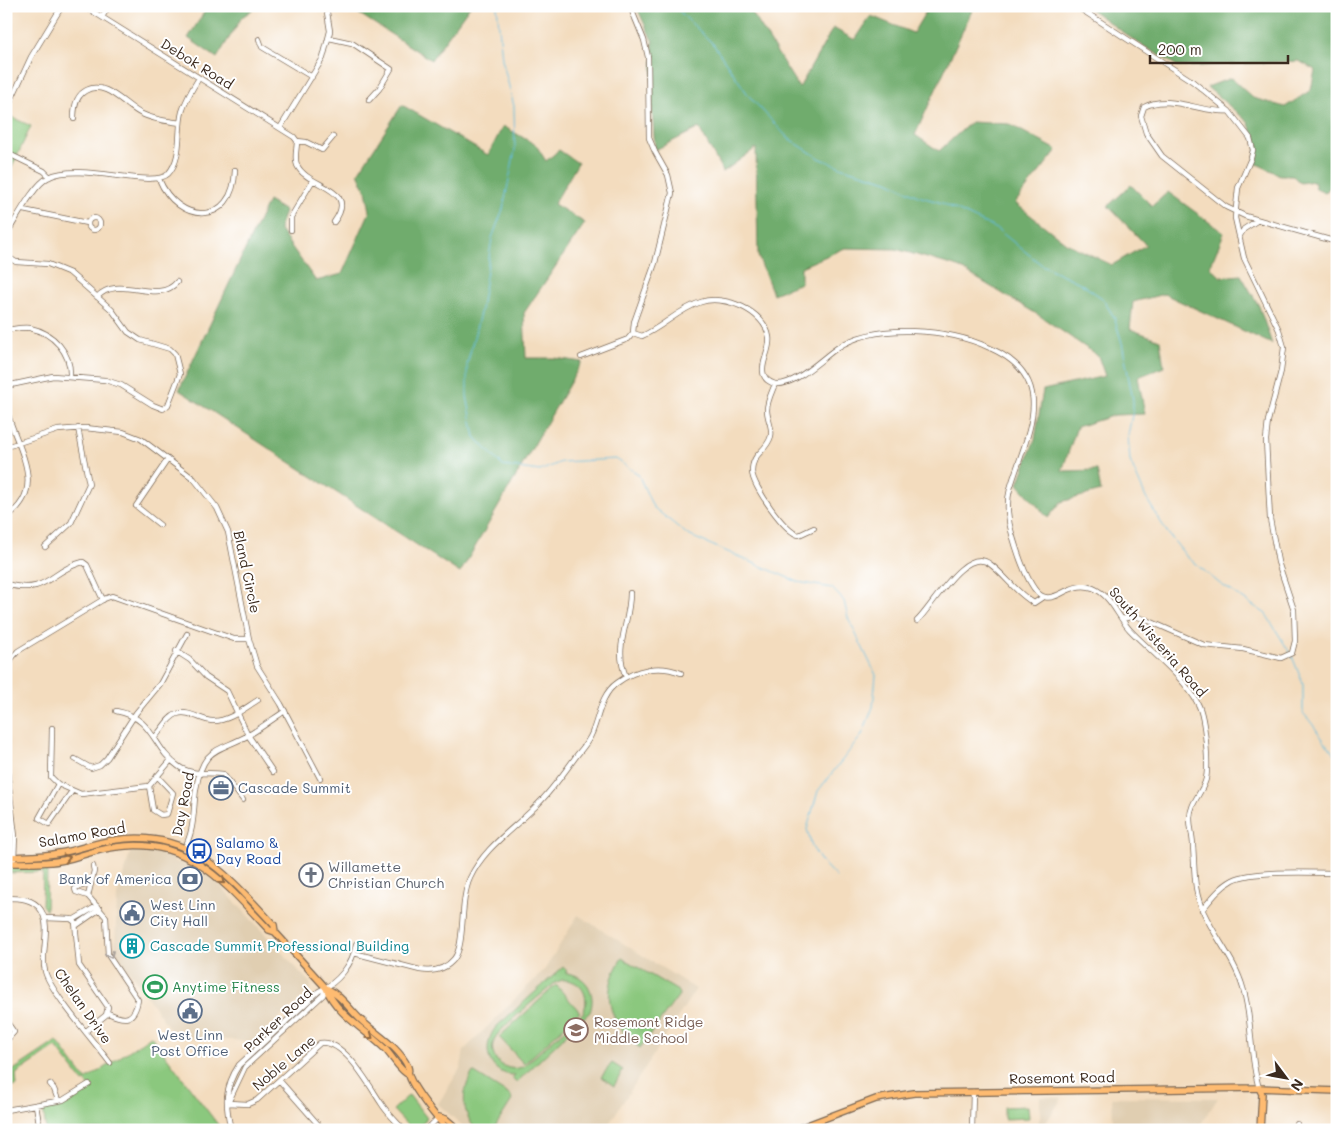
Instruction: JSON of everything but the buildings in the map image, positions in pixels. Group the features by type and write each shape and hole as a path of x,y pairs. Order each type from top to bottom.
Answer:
{"main road":[{"name":"Salamo Road","path":"6,857 14,860 56,861 127,845 183,852 214,873 269,930 275,932 326,988 335,992 359,1018 394,1049 408,1068 409,1075 421,1096 439,1117 442,1124 449,1130"},
{"name":"Salamo Road","path":"6,864 14,860"},
{"name":"Rosemont Road","path":"794,1130 887,1096 973,1092 1259,1088 1337,1091"},
{"path":"1259,1088 1262,1094 1260,1130"},
{"name":"Salamo Road","path":"439,1117 446,1119 459,1130"}],"street":[{"path":"6,111 31,57 62,6"},
{"name":"Debok Road","path":"84,6 280,128 297,141 306,142 322,150 333,137"},
{"path":"102,18 109,6"},
{"path":"280,128 323,58 329,38 326,6"},
{"path":"581,357 628,339 634,333 634,322 654,269 672,193 668,175 654,152 649,138 648,57 644,40 630,6"},
{"path":"1076,6 1192,81 1229,111 1246,129 1253,150 1238,188 1234,212 1244,258 1279,330 1284,347 1281,371 1268,421 1266,440 1270,519 1278,562 1294,610 1294,649 1286,657 1275,657 1243,649 1204,645 1135,616 1122,619"},
{"path":"329,38 352,44 391,68 379,89 369,100"},
{"path":"259,39 262,46 312,77"},
{"path":"6,235 39,186 50,177 94,172 149,180 159,179 169,172 175,162 180,123 186,100 199,78"},
{"path":"74,119 78,99 85,91 96,88 107,91 143,115 180,123"},
{"path":"1229,111 1182,104 1152,104 1144,107 1141,116 1151,141 1162,156 1234,212 1337,242"},
{"path":"297,141 297,165 303,173 332,191 339,199 341,210 334,222"},
{"path":"11,155 44,171 50,177"},
{"path":"159,179 165,193 182,208 196,214 206,214 217,210 227,200 235,180 236,170"},
{"path":"291,230 289,222 292,215 314,180"},
{"path":"23,210 87,223"},
{"path":"1239,238 1244,229 1258,220"},
{"path":"6,256 16,262 40,262 64,270 112,310 128,332 140,340 170,349 175,354 180,374 168,405 163,409 112,381 53,376 6,386"},
{"path":"97,297 111,287 164,291 177,282"},
{"path":"634,333 638,336 644,335 672,316 701,302 716,299 731,302 756,317 766,329 769,340 763,372 766,379 775,384 789,382 844,344 878,333 907,332 961,339 992,348 1006,357 1028,381 1033,401 1029,437 1010,490 1009,522 1032,587 1043,597 1034,603 988,563 973,561 961,568 917,621"},
{"path":"6,330 30,328 54,341 66,352 70,360 70,376"},
{"path":"775,384 767,410 771,435 767,444 753,459 752,474 779,520 789,531 799,534 814,528"},
{"path":"6,408 28,470 29,484 21,503 6,517"},
{"path":"45,547 71,524 89,484 78,428"},
{"name":"Bland Circle","path":"6,447 50,431 78,428 112,430 132,434 168,458 194,479 223,518 228,532 249,639 257,666 285,711 320,778"},
{"path":"160,525 136,506 168,458"},
{"path":"6,584 27,588 39,586 83,562 87,565 103,600"},
{"name":"South Wisteria Road","path":"1043,597 1049,598 1078,586 1087,586 1105,596 1122,619 1192,695 1201,711 1206,777 1192,805 1190,817 1195,883 1202,910 1241,981 1251,1022 1259,1088"},
{"path":"626,677 620,649 630,614 630,593"},
{"path":"6,682 11,660 18,651 103,600 116,597 234,639 249,639"},
{"path":"75,759 91,768 100,765 107,758 133,717 160,684 176,651 187,634"},
{"path":"176,651 190,660 206,677 227,691 248,735 273,772"},
{"path":"354,953 429,971 446,967 453,960 460,944 465,892 477,865 490,849 541,801 590,738 606,695 615,684 626,677 655,668 681,673"},
{"path":"155,737 171,718 179,713 212,721 222,720 258,700"},
{"path":"116,711 133,717 155,737 170,760 184,770 223,774 244,800"},
{"name":"Day Road","path":"183,852 192,833 200,773 209,756 217,749 248,735 285,711"},
{"path":"52,728 51,775 58,784 72,790 87,794 149,786 170,760"},
{"path":"6,762 15,836 14,860"},
{"path":"149,786 153,810 161,815 167,814 173,793 157,776"},
{"path":"58,784 39,818 46,824 54,820 72,790"},
{"path":"88,896 94,870 92,866"},
{"path":"1202,910 1224,886 1234,880 1281,874 1337,873"},
{"path":"91,884 76,888 76,892 88,896 99,908 107,922 108,955 138,1000 133,1014 119,1019 108,1013"},
{"path":"6,898 25,899 35,903 45,918 75,922 99,908"},
{"name":"Chelan Drive","path":"45,918 43,958 47,977 110,1062"},
{"path":"75,922 80,965 108,1007 108,1013"},
{"path":"326,988 345,970 354,953 356,944"},
{"name":"Parker Road","path":"231,1130 226,1097 228,1086 239,1065 319,991 326,988"},
{"path":"86,1031 108,1013"},
{"path":"6,1021 14,1034 6,1041"},
{"name":"Noble Lane","path":"228,1103 254,1102 320,1043 330,1044 361,1070 382,1105 404,1130"},
{"path":"279,1080 323,1130"},
{"path":"50,1084 58,1100"},
{"path":"6,1110 70,1097 89,1084"},
{"path":"972,1130 973,1092"},
{"path":"36,1104 40,1130"},
{"path":"426,1130 439,1117"},
{"path":"1295,1130 1297,1124"}],"shaded area":[{"path":"131,850 160,853 173,857 174,861 185,865 192,864 215,880 311,984 311,990 253,1041 181,1038 174,1035 115,951 117,896"},
{"name":"Rosemont Ridge Middle School","path":"578,915 696,989 605,1130 467,1130 438,1104 461,1067 464,1050 545,969"},
{"path":"1040,1097 1062,1098 1044,1126 1113,1125 1112,1097 1218,1098 1197,1130 1036,1130 1040,1117"}],"green space":[{"path":"208,6 258,6 242,17 217,58 188,38"},
{"path":"347,6 470,6 431,60"},
{"path":"636,6 748,6 799,88 833,28 855,40 871,16 913,33 929,6 974,6 915,135 939,151 971,122 1009,124 1057,150 1015,203 1066,243 1112,265 1146,245 1108,206 1131,185 1152,206 1168,192 1224,233 1210,267 1221,277 1241,275 1259,306 1272,344 1164,294 1133,302 1130,329 1160,340 1164,367 1138,377 1145,414 1115,415 1077,427 1062,471 1097,470 1101,491 1061,502 1048,518 1018,484 1035,439 1043,390 1105,376 1098,356 1040,316 958,267 896,249 845,248 801,267 801,283 773,294 758,256 756,148 723,172 699,128 655,150 652,108 653,42"},
{"path":"1086,6 1337,6 1337,179 1325,193 1316,189 1314,181 1300,183 1292,175 1280,175 1255,163 1257,143 1248,122 1207,87 1231,78 1253,98 1285,107 1311,90 1315,70 1299,61 1179,67 1135,41"},
{"path":"402,105 488,155 503,126 536,145 546,161 559,150 578,163 554,204 585,223 524,313 526,358 555,358 582,362 460,573 179,390 268,201 285,211 279,229 316,281 342,274 370,211 366,191 358,173"},
{"path":"9,116 31,126 6,180 6,118"},
{"path":"47,867 46,911 42,905 43,872 6,873 6,868"},
{"path":"622,958 678,991 679,995 640,1048 621,1028 611,1007 609,996 611,984"},
{"path":"563,967 567,971 565,973 572,974 584,981 591,992 592,1005 590,1012 517,1082 512,1078 515,1075 506,1074 498,1070 489,1058 489,1043 496,1027","holes":["569,980 583,990 586,1001 583,1013 524,1066 511,1068 499,1063 493,1052 495,1038 499,1033 555,983"]},
{"path":"556,985 580,1012 524,1064 499,1037"},
{"path":"151,1036 222,1130 46,1130 43,1109 68,1104 92,1089 85,1081 83,1082 56,1047 16,1074 17,1086 6,1088 6,1075 57,1041 86,1080"},
{"path":"612,1063 623,1070 614,1086 601,1077"},
{"path":"473,1072 511,1096 512,1100 493,1130 476,1130 465,1109 466,1087"},
{"path":"409,1095 427,1118 418,1130 412,1130 393,1110"},
{"path":"1028,1106 1029,1118 1004,1119 1004,1107"}],"waterway":[{"path":"497,6 502,59 514,106 515,150 503,209 492,238 481,309 467,365 467,396 475,437 503,466 540,471 561,462 616,459 638,474 653,507 688,535 798,582 832,588 844,601 848,618 876,675 873,707 862,735 818,791 807,829 812,847 821,861 836,877"},
{"path":"674,6 713,44 749,96 788,138 819,158 843,168 888,181 918,196 942,203 997,229 1042,265 1080,283 1102,298 1114,317 1122,343 1133,400 1128,435 1130,461 1146,498 1167,532 1186,556 1219,583 1266,614 1290,653"},
{"path":"1292,656 1303,684 1303,713 1337,756"}],"place":[{"name":"Cascade Summit","path":"221,788"},
{"name":"Salamo & Day Road","path":"199,851"},
{"name":"Willamette Christian Church","path":"311,875"},
{"name":"Bank of America","path":"190,879"},
{"name":"West Linn City Hall","path":"132,913"},
{"name":"Cascade Summit Professional Building","path":"132,946"},
{"name":"Anytime Fitness","path":"155,987"},
{"name":"West Linn Post Office","path":"190,1011"},
{"name":"Rosemont Ridge Middle School","path":"576,1030"}]}
